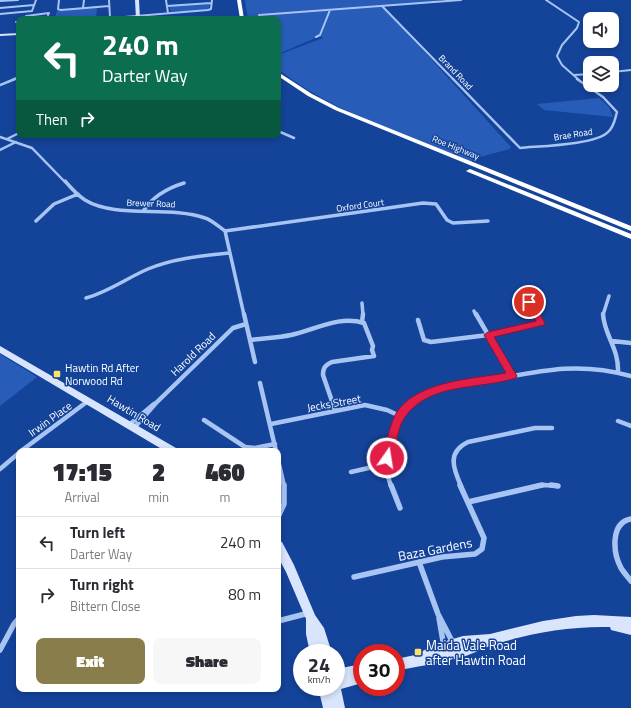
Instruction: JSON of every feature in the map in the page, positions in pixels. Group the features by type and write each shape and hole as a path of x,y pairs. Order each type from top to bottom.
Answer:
{"highway":[{"path":"234,0 234,10"},
{"path":"239,0 242,16"},
{"name":"Roe Highway","path":"281,76 310,95 337,109 631,229"},
{"name":"Roe Highway","path":"281,84 299,96 335,114 631,237"},
{"path":"509,178 631,221"},
{"path":"548,203 631,242"}],"main road":[{"path":"137,0 138,16"},
{"path":"0,35 16,34"},
{"name":"Hawtin Road","path":"1,350 168,448"},
{"path":"281,552 290,568 310,616 320,632 323,644"},
{"path":"310,616 314,644"},
{"path":"405,663 418,659 429,659 450,650 479,646 490,640 559,623 604,620 631,623"},
{"path":"593,621 631,629"},
{"path":"326,696 328,708"},
{"path":"336,696 339,708"}],"street":[{"path":"0,1 19,0 18,6"},
{"path":"0,14 31,12 36,0"},
{"path":"59,0 59,9 109,6"},
{"path":"83,8 84,0"},
{"path":"110,0 110,16"},
{"path":"166,0 168,13"},
{"path":"146,16 208,10 211,9 212,0"},
{"path":"259,15 461,0"},
{"name":"Brae Road","path":"520,148 588,140 606,134 615,123 617,112 610,102 562,66 557,56 562,45 577,28 579,22 546,0"},
{"path":"167,6 211,3"},
{"path":"0,8 34,5"},
{"name":"Brand Road","path":"382,6 520,148"},
{"path":"8,14 11,7"},
{"path":"316,38 320,35 330,10"},
{"path":"27,16 49,13"},
{"path":"619,71 631,70"},
{"path":"574,76 583,75"},
{"path":"0,85 16,78"},
{"path":"281,132 294,138"},
{"path":"6,139 16,134"},
{"name":"Brewer Road","path":"0,137 32,148 38,152 78,194 85,200 99,206 179,211 197,215 214,222 225,231"},
{"path":"0,150 16,142"},
{"path":"144,210 153,197 176,185 184,183"},
{"path":"36,221 54,204 78,194"},
{"name":"Oxford Court","path":"225,231 422,203 436,204 447,220 454,224 488,221"},
{"path":"225,231 255,362"},
{"path":"86,298 97,296 147,269 164,263 230,253"},
{"path":"609,296 604,309 603,317 618,359 618,372"},
{"path":"418,320 424,340 431,342 488,335 541,323 529,302"},
{"path":"362,303 362,322"},
{"path":"474,311 512,376"},
{"path":"250,340 290,335 324,325 354,320 364,323 373,346 372,350 374,356 332,362 327,364 323,369 323,375 336,410"},
{"name":"Harold Road","path":"131,427 233,328 246,324"},
{"path":"612,341 631,343"},
{"path":"400,508 387,473 386,464 390,442 400,416 412,402 424,394 441,388 512,376 543,369 576,366 606,369 631,376"},
{"path":"260,383 276,448"},
{"name":"Irwin Place","path":"25,448 88,401"},
{"name":"Jecks Street","path":"271,424 365,405 387,410 400,416"},
{"path":"204,420 245,447 255,448 275,444"},
{"path":"618,421 631,426"},
{"name":"Baza Gardens","path":"354,577 442,557 470,555 482,550 484,538 455,472 454,454 460,445 468,442 535,428 552,428"},
{"name":"Irwin Place","path":"0,469 16,455"},
{"path":"351,472 386,464"},
{"path":"281,476 285,497 281,510"},
{"path":"468,502 544,485 558,486"},
{"path":"631,519 625,519 620,524 616,541 616,551 619,564 623,572 631,581"},
{"path":"419,562 450,650"},
{"path":"438,614 450,650"},
{"path":"281,621 310,616"},
{"path":"0,650 16,622"}],"shaded area":[{"path":"245,0 439,0 441,2 383,6 511,147 510,149 476,158 471,161 346,111 299,85 281,71 281,54 323,38 320,36 281,53 281,16 248,16"},
{"path":"210,4 208,10 171,12 169,6"},
{"path":"97,7 96,16 56,16 57,10"},
{"path":"599,98 609,107 613,117 544,110 537,104"},
{"path":"0,354 37,377 0,406"}],"place":[{"name":"Hawtin Rd After Norwood Rd","path":"57,374"},
{"name":"Maida Vale Road after Hawtin Road","path":"418,652"}],"route":[{"path":"387,458 390,442 400,416 412,402 424,394 441,388 490,381 512,376 488,335 541,323 529,302"}]}
